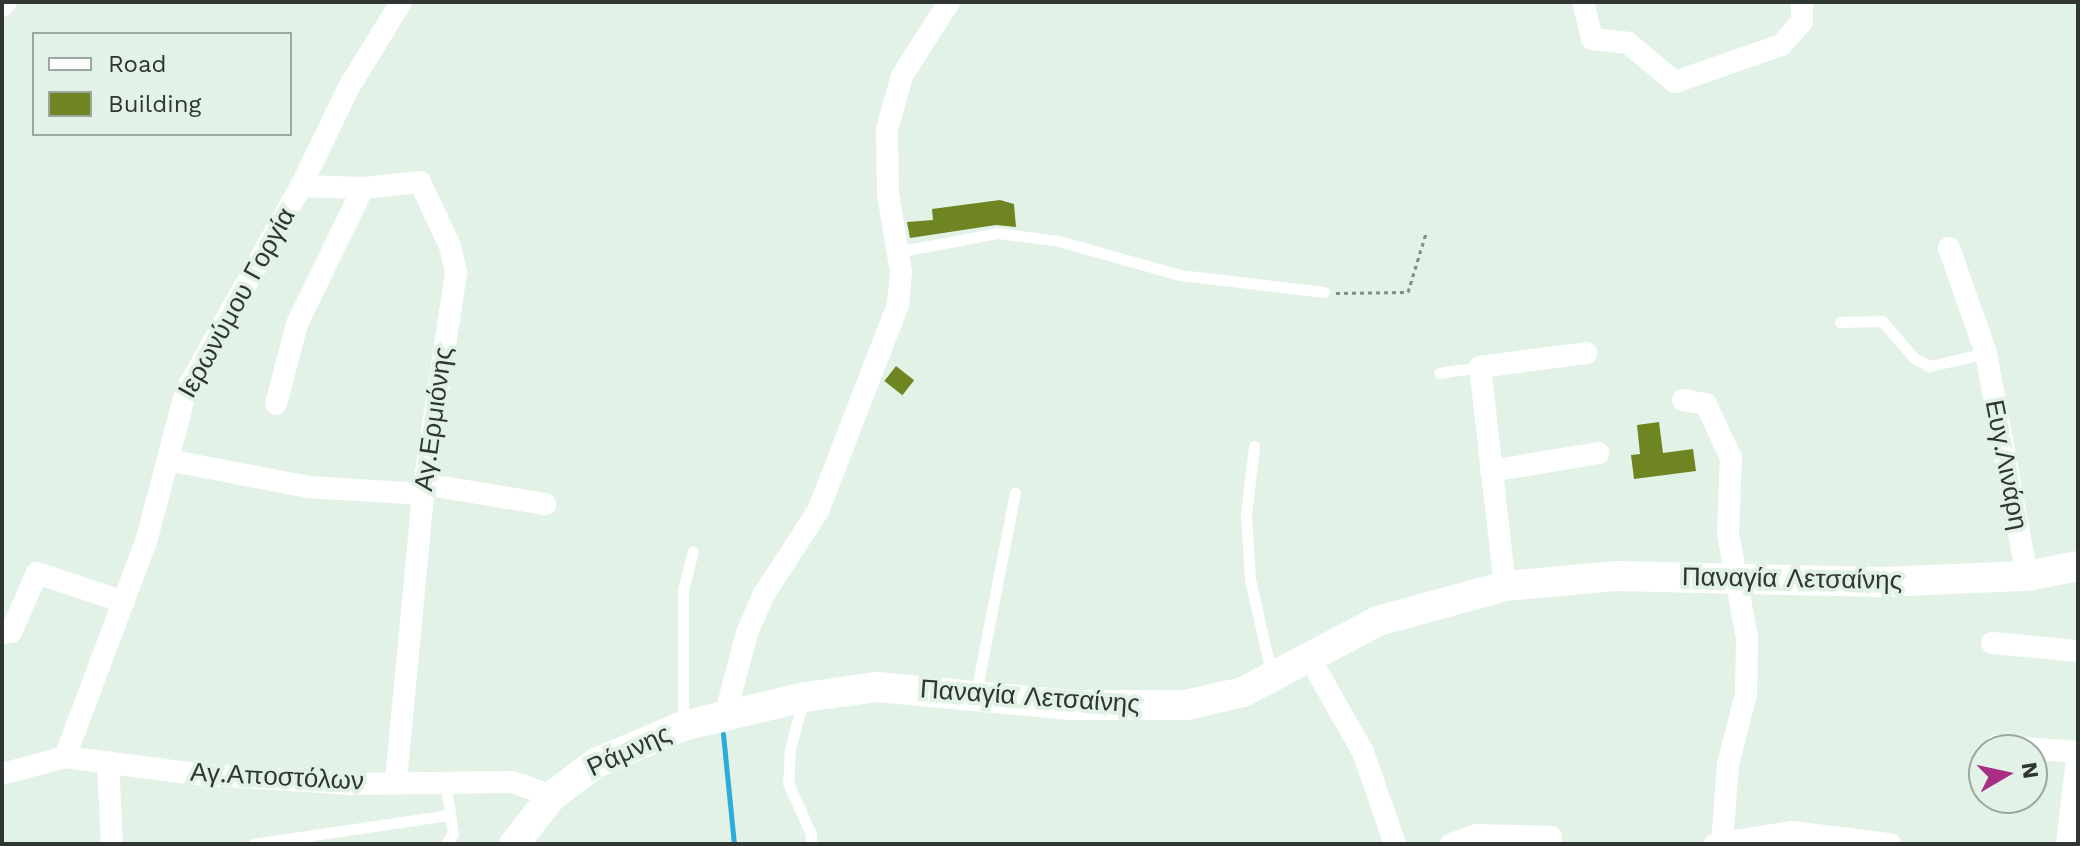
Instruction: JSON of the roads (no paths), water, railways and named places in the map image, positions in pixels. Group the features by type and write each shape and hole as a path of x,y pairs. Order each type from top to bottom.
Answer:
{"main road":[{"name":"Παναγία Λετσαίνης","path":"725,716 805,697 877,687 976,693 1071,705 1160,706 1219,699 1273,678 1378,621 1505,586 1616,576 1881,582 2027,576 2078,566"},
{"name":"Ράμνης","path":"514,844 552,796 596,763 683,726 725,716"}],"street":[{"name":"Ιερωνύμου Γοργία","path":"65,757 121,601 146,542 186,391 301,186 349,87 401,2"},
{"path":"725,716 747,633 764,594 818,511 863,404 898,305 897,252 888,194 889,118 902,76 949,2"},
{"path":"1583,2 1592,39 1628,43 1675,82 1781,45 1802,22 1802,2"},
{"name":"Αγ.Ερμιόνης","path":"301,186 363,188 420,182 450,246 456,273 424,489 396,781"},
{"path":"276,404 297,324 363,188"},
{"name":"Ευγ.Λινάρη","path":"1949,248 1986,353 2027,576"},
{"path":"1505,586 1480,367 1586,353"},
{"path":"1683,400 1706,404 1731,458 1728,533 1747,639 1746,694 1728,764 1718,843 1773,839 1890,844"},
{"path":"1491,471 1598,453"},
{"path":"168,460 308,487 424,489 545,504"},
{"path":"2,633 11,632 37,573 121,601"},
{"path":"1992,643 2078,651"},
{"path":"1309,657 1363,752 1395,844"},
{"path":"2048,750 2078,752 2067,844"},
{"name":"Αγ.Αποστόλων","path":"2,774 65,757 349,784 445,780 512,782 552,796"},
{"path":"108,762 112,844"},
{"path":"1451,844 1477,835 1551,837"}],"lane":[{"path":"897,252 998,233 1059,241 1180,275 1324,292"},
{"path":"1840,322 1882,321 1915,359 1930,366 1986,353"},
{"path":"1439,373 1480,367"},
{"path":"1254,446 1246,515 1250,579 1273,678"},
{"path":"976,693 1015,493"},
{"path":"683,726 683,590 693,551"},
{"path":"805,697 790,749 788,783 811,834 811,844"},
{"path":"445,780 453,833 446,844"},
{"path":"253,844 355,838 450,815"}],"waterway":[{"path":"723,734 734,844"}]}
